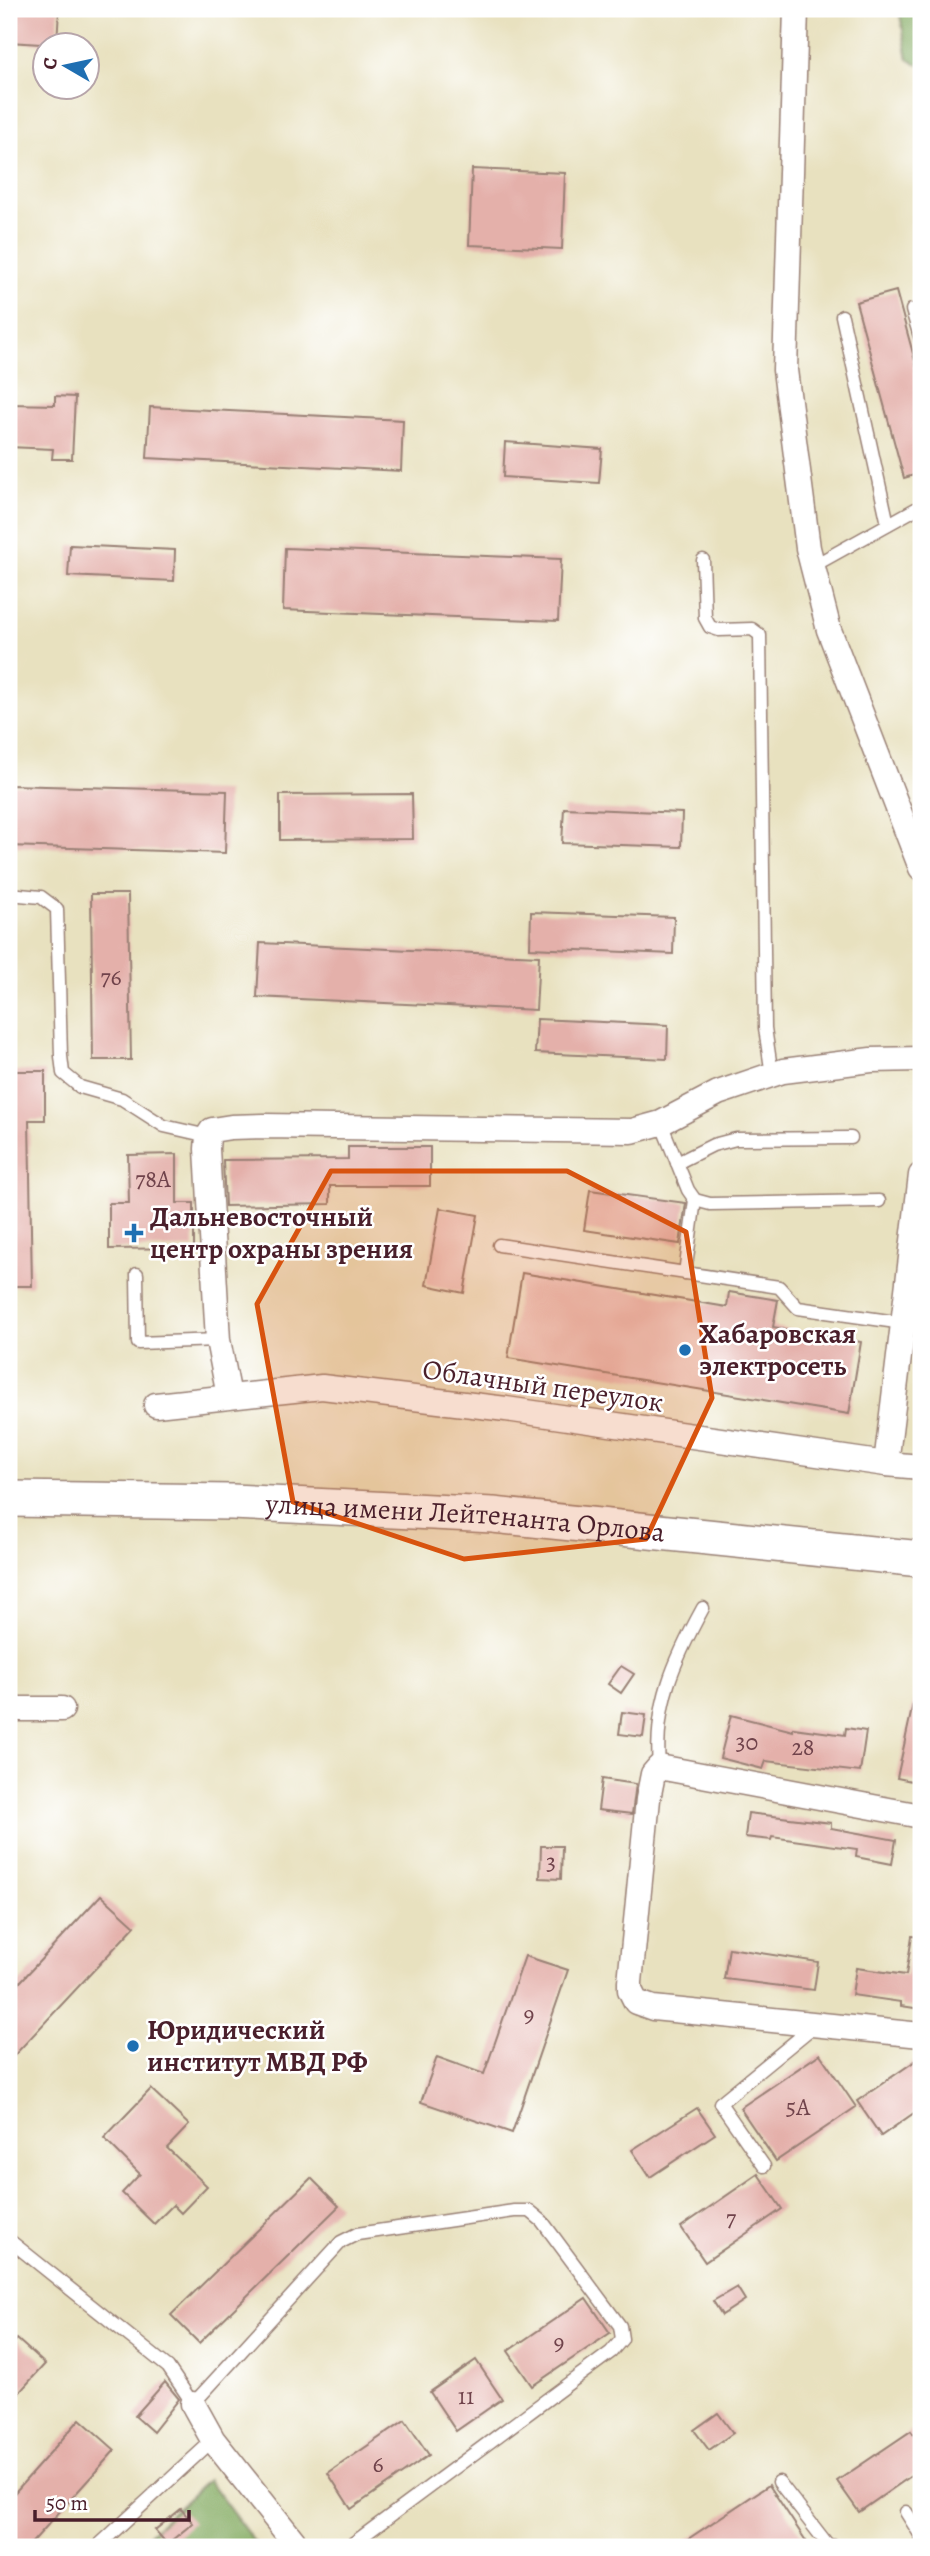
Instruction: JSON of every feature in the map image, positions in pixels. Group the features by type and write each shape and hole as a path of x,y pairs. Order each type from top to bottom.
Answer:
{"main road":[{"name":"улица имени Лейтенанта Орлова","path":"9,1499 232,1502 493,1515 921,1559"}],"street":[{"path":"796,9 785,370 808,548 829,630 921,868"},
{"path":"229,1396 218,1340 208,1136 212,1130 231,1127 632,1131 661,1124 718,1093 783,1071 872,1060 921,1059"},
{"path":"886,1464 921,1175"},
{"name":"Облачный переулок","path":"156,1405 322,1387 506,1409 921,1467"},
{"path":"9,1709 62,1709"},
{"path":"921,1816 659,1767 653,1774 648,1799 632,1946 630,1990 633,1998 642,2006 814,2026 921,2035"},
{"path":"193,2404 213,2440 298,2547"}],"lane":[{"path":"912,310 921,340"},
{"path":"842,316 888,524"},
{"path":"813,566 921,506"},
{"path":"704,561 705,618 710,627 719,630 752,629 760,635 765,1028 772,1075"},
{"path":"9,894 41,897 57,909 63,1073 80,1087 122,1099 164,1126 208,1136"},
{"path":"661,1124 688,1190 695,1200 710,1204 879,1201"},
{"path":"677,1163 713,1145 736,1139 851,1138"},
{"path":"685,1273 695,1200"},
{"path":"499,1245 779,1287 798,1308 903,1323"},
{"path":"137,1274 138,1343 218,1340"},
{"path":"659,1767 657,1741 662,1703 677,1655 704,1608"},
{"path":"764,2166 720,2103 814,2026"},
{"path":"9,2240 168,2367 193,2404 341,2242 357,2234 514,2211 530,2211 542,2221 620,2326 622,2339 611,2352 348,2547"},
{"path":"97,2547 213,2440"},
{"path":"779,2482 828,2545 839,2547"},
{"path":"906,2512 921,2536"}],"highlighted area":[{"path":"331,1171 567,1171 686,1232 712,1398 646,1539 464,1559 293,1502 257,1304"}],"green space":[{"path":"899,9 921,9 921,65 908,59"},
{"path":"208,2480 258,2547 135,2547"}],"building":[{"path":"9,9 59,9 58,32 32,32 32,43 9,42"},
{"path":"472,169 565,173 562,249 469,245"},
{"path":"896,291 921,383 921,473 904,478 856,302"},
{"path":"55,396 75,397 72,459 52,459 53,449 9,447 9,404 55,405"},
{"path":"150,407 403,420 401,471 147,458"},
{"path":"505,442 602,449 599,483 503,477"},
{"path":"70,545 175,550 174,581 68,576"},
{"path":"285,548 561,559 558,621 283,610"},
{"path":"9,785 227,791 225,853 9,846"},
{"path":"412,794 413,839 280,840 280,795"},
{"path":"564,808 682,813 681,847 562,843"},
{"path":"91,894 128,894 131,1060 93,1060"},
{"path":"531,912 674,917 673,954 530,948"},
{"path":"260,943 539,956 536,1010 257,997"},
{"path":"537,1019 668,1025 667,1059 535,1053"},
{"path":"9,1071 45,1071 45,1120 29,1120 32,1286 9,1286"},
{"path":"348,1147 430,1147 430,1186 330,1186 330,1204 225,1206 223,1160 348,1159"},
{"path":"177,1154 177,1203 194,1203 194,1248 109,1249 109,1203 129,1203 128,1155"},
{"path":"590,1190 686,1203 680,1244 584,1230"},
{"path":"440,1208 478,1215 464,1293 426,1285"},
{"name":"Хабаровская электросеть","path":"522,1273 727,1307 729,1292 778,1300 773,1327 861,1342 849,1414 508,1358"},
{"path":"621,1666 634,1674 621,1693 608,1684"},
{"path":"914,1699 921,1700 921,1783 897,1778"},
{"path":"622,1712 646,1715 643,1737 619,1734"},
{"path":"731,1715 793,1731 793,1728 845,1735 846,1728 866,1731 860,1772 766,1761 763,1769 720,1758"},
{"path":"602,1779 636,1784 632,1814 598,1810"},
{"path":"748,1813 831,1823 831,1828 896,1840 892,1864 856,1857 857,1849 772,1837 771,1840 745,1837"},
{"path":"541,1846 562,1846 561,1879 540,1878"},
{"path":"101,1895 135,1926 9,2061 9,1994"},
{"path":"912,1936 921,1937 921,2009 901,2006 901,2002 852,1995 856,1968 906,1975"},
{"path":"729,1948 818,1962 814,1990 724,1979"},
{"path":"525,1956 568,1970 512,2133 421,2102 437,2057 484,2074"},
{"path":"820,2054 856,2107 776,2161 740,2108"},
{"path":"921,2057 921,2108 881,2136 857,2101"},
{"path":"151,2089 189,2125 167,2148 207,2186 181,2213 173,2205 154,2224 122,2193 140,2174 104,2138"},
{"path":"697,2108 715,2134 650,2177 632,2150"},
{"path":"758,2174 782,2209 705,2262 681,2227"},
{"path":"311,2178 339,2206 199,2343 171,2315"},
{"path":"737,2287 745,2300 722,2315 713,2301"},
{"path":"586,2298 610,2333 532,2386 508,2351"},
{"path":"17,2339 45,2364 9,2404 9,2349"},
{"path":"476,2360 502,2399 456,2431 430,2392"},
{"path":"165,2382 179,2399 153,2432 135,2416"},
{"path":"718,2413 733,2433 709,2450 694,2430"},
{"path":"80,2419 115,2450 28,2547 9,2547 9,2499"},
{"path":"405,2420 429,2455 351,2509 328,2473"},
{"path":"911,2431 921,2446 921,2469 859,2512 837,2481"},
{"path":"769,2485 810,2547 676,2547"},
{"path":"181,2509 193,2523 167,2544 155,2530"}],"place":[{"name":"Дальневосточный центр охраны зрения","path":"134,1233"},
{"name":"Хабаровская электросеть","path":"685,1350"},
{"name":"Юридический институт МВД РФ","path":"133,2046"}]}
